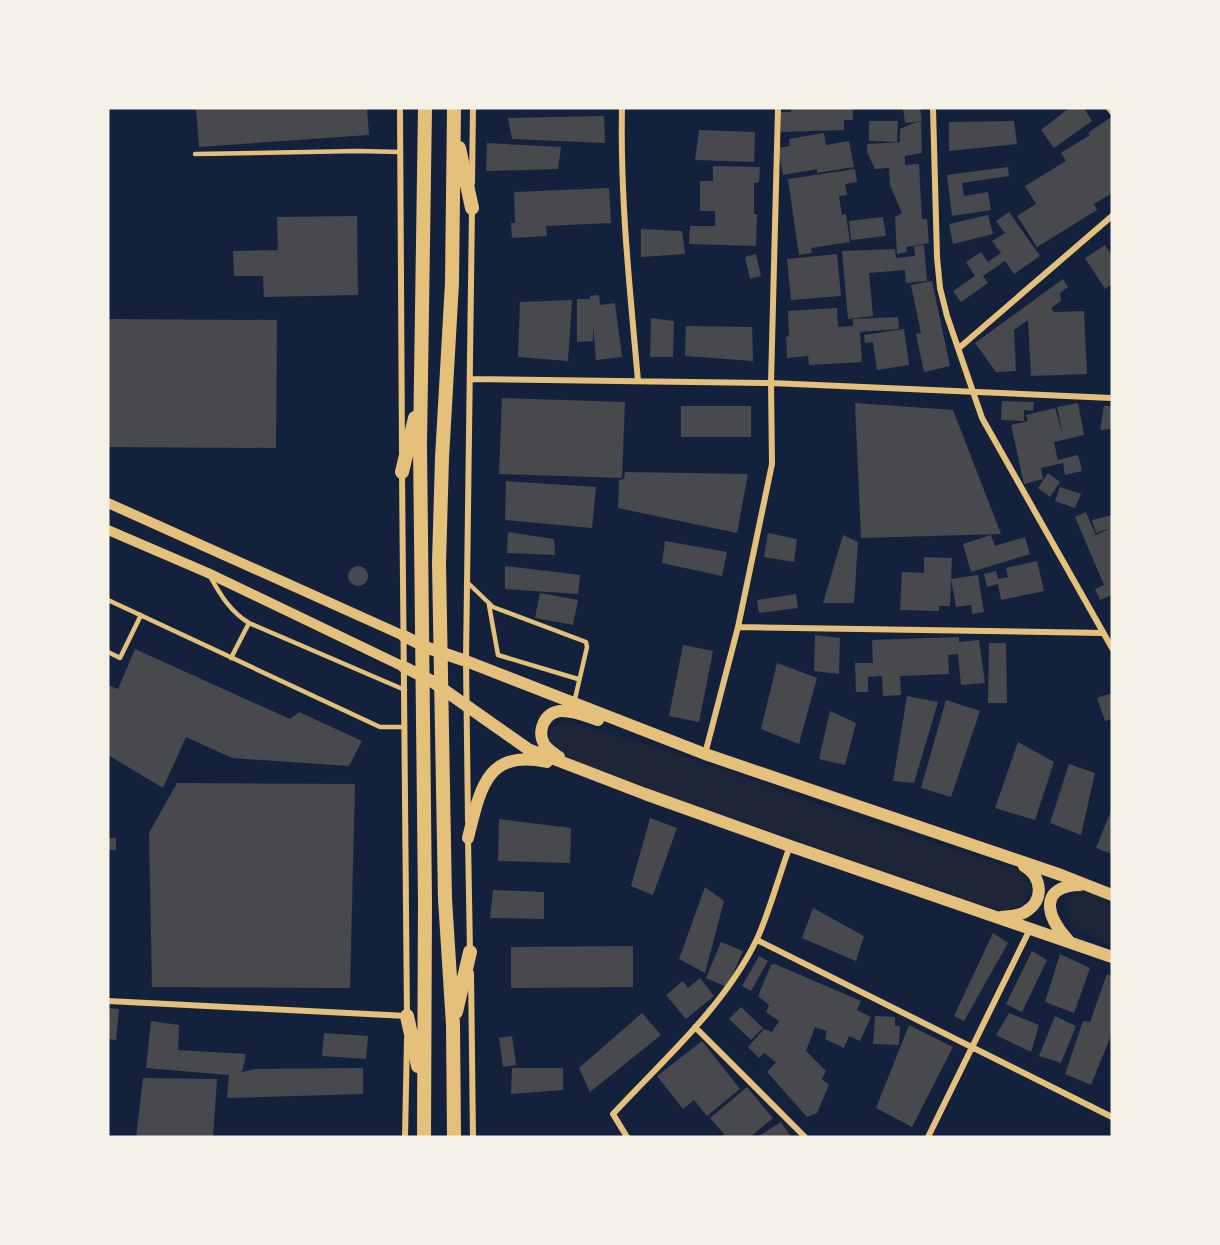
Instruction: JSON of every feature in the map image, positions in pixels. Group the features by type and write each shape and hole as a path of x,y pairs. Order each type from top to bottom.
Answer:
{"highway":[{"path":"424,1137 425,901 420,445 425,108"},
{"path":"454,114 472,208"},
{"path":"454,114 452,283 442,458 439,563 445,899 453,1025 454,1137"},
{"path":"402,472 421,390"},
{"path":"453,1025 470,952"},
{"path":"407,1016 424,1093"}],"main road":[{"path":"404,636 428,648 705,754"},
{"path":"404,667 430,680 528,748 790,846 1069,940 1112,957"},
{"path":"583,770 559,757 543,743 541,730 543,723 554,712 574,712 705,754 1112,895"},
{"path":"468,838 478,796 496,766 511,759 537,759 583,770"},
{"path":"1000,917 1024,912 1037,898 1039,882 1032,871 1017,861"},
{"path":"1069,940 1055,923 1050,903 1057,891 1066,885 1088,885"}],"street":[{"path":"400,108 407,1016 405,1137"},
{"path":"472,108 466,706 473,1137"},
{"path":"622,108 624,222 638,381"},
{"path":"705,754 738,627 772,464 771,383 778,108"},
{"path":"933,108 940,288 958,348 982,418 1112,648"},
{"path":"958,348 1112,216"},
{"path":"470,379 771,383 1112,398"},
{"path":"108,503 404,636"},
{"path":"108,530 208,573 404,667"},
{"path":"738,627 1103,633"},
{"path":"627,1137 613,1114 695,1027 732,982 757,940 790,846"},
{"path":"928,1137 1030,928"},
{"path":"757,940 972,1045 1112,1117"},
{"path":"108,1001 407,1016"},
{"path":"695,1027 805,1137"}],"lane":[{"path":"195,154 400,152"},
{"path":"208,573 222,598 237,616 405,690"},
{"path":"467,582 489,604 586,642 587,647 574,703"},
{"path":"108,600 380,727 405,727"},
{"path":"489,604 498,655 578,679"},
{"path":"108,652 120,658 141,615"},
{"path":"231,658 249,623"}],"shaded area":[{"path":"572,722 681,755 853,816 1018,870 1031,882 1028,896 1025,902 1015,908 995,909 599,771 556,751 548,738 553,725"},
{"path":"1081,889 1112,900 1112,946 1069,924 1066,899"}],"building":[{"path":"196,108 367,108 369,135 199,147"},
{"path":"791,108 853,108 853,120 844,120 844,130 781,132 780,112 791,112"},
{"path":"903,108 920,108 922,121 905,123"},
{"path":"1069,108 1084,108 1092,121 1054,148 1041,130"},
{"path":"604,116 605,143 512,139 508,118"},
{"path":"1110,118 1112,121 1112,193 1094,204 1097,210 1037,247 1017,216 1036,204 1025,186 1066,161 1061,153 1090,135 1088,133"},
{"path":"869,121 898,121 897,142 869,141"},
{"path":"1014,121 1017,144 949,151 949,122"},
{"path":"921,122 922,153 905,156 905,165 919,164 922,219 927,219 929,243 906,247 907,252 897,254 895,217 902,213 890,185 889,168 875,169 867,152 867,144 903,142 900,142 900,129"},
{"path":"699,130 755,132 754,162 695,160"},
{"path":"824,133 826,145 849,141 854,167 817,173 817,169 783,175 778,148 790,146 789,139"},
{"path":"487,143 561,147 558,169 486,171"},
{"path":"713,166 760,167 759,182 754,183 754,214 757,214 756,246 689,244 690,226 715,226 715,211 700,211 700,181 713,181"},
{"path":"1008,167 1009,176 962,183 964,196 988,192 991,210 952,216 947,175"},
{"path":"855,169 857,182 845,184 847,195 839,196 842,215 846,214 850,242 811,248 812,253 799,255 788,179"},
{"path":"609,188 611,223 546,226 547,236 512,238 511,223 515,223 514,192"},
{"path":"1009,212 1040,256 1014,274 1005,261 983,276 988,283 961,302 953,291 975,276 966,262 981,252 988,262 1001,253 992,241 1005,233 996,221"},
{"path":"988,215 993,234 953,244 949,224"},
{"path":"357,216 358,295 264,297 263,276 234,276 233,251 278,250 277,217"},
{"path":"883,217 886,236 851,240 849,221"},
{"path":"641,229 682,231 685,254 641,257"},
{"path":"924,245 927,281 906,283 905,270 869,273 873,316 848,319 842,251 895,249 896,258 915,256 914,246"},
{"path":"1105,245 1112,256 1112,284 1105,289 1085,258"},
{"path":"756,254 761,276 750,279 745,257"},
{"path":"837,254 841,296 791,300 787,259"},
{"path":"1063,279 1068,287 1060,293 1061,301 1051,308 1054,312 1084,311 1087,374 1031,376 1028,320 1014,330 1016,371 996,372 975,343"},
{"path":"932,281 950,366 924,372 916,334 921,333 911,285"},
{"path":"599,295 600,305 615,303 622,357 596,360 593,325 593,341 577,342 577,299 590,299 590,296"},
{"path":"572,300 568,361 518,357 520,302"},
{"path":"837,308 838,327 853,326 853,319 898,317 899,329 860,332 862,362 809,365 808,356 787,358 788,311"},
{"path":"651,318 674,321 673,357 650,357"},
{"path":"108,319 277,320 276,448 108,447"},
{"path":"686,326 752,327 753,361 685,356"},
{"path":"904,329 909,365 877,370 873,342 865,343 864,335"},
{"path":"502,398 625,402 622,478 499,474"},
{"path":"1002,401 1034,402 1033,411 1024,410 1024,421 1001,420"},
{"path":"855,403 953,410 1001,534 861,538"},
{"path":"1078,403 1084,435 1054,442 1058,460 1078,455 1082,471 1065,475 1063,463 1041,468 1043,479 1024,484 1011,425 1028,421 1026,415 1055,408 1063,435 1057,407"},
{"path":"681,406 751,406 751,437 681,437"},
{"path":"1104,406 1112,406 1112,429 1100,430"},
{"path":"625,472 748,474 737,533 618,508 619,480 624,479"},
{"path":"1048,473 1060,482 1050,497 1038,488"},
{"path":"506,481 596,487 592,528 505,520"},
{"path":"1060,487 1081,494 1075,508 1055,501"},
{"path":"1086,512 1097,538 1096,535 1111,528 1096,533 1092,520 1112,515 1112,595 1100,600 1095,589 1104,585 1075,517"},
{"path":"508,532 554,539 555,555 507,553"},
{"path":"768,533 797,539 794,562 764,557"},
{"path":"843,535 858,542 854,603 823,603"},
{"path":"991,535 995,546 1025,537 1030,554 971,572 963,544"},
{"path":"665,541 727,552 722,576 662,563"},
{"path":"924,557 952,558 950,606 939,606 939,611 900,610 902,572 924,573"},
{"path":"1037,561 1044,591 1001,600 998,584 987,587 984,574 996,571 998,579 1008,577 1006,568"},
{"path":"358,566 365,569 368,576 365,583 358,586 351,583 348,576 351,569"},
{"path":"505,566 580,575 578,594 505,589"},
{"path":"978,575 984,612 972,614 971,605 956,607 951,579"},
{"path":"540,593 578,600 573,625 535,618"},
{"path":"796,594 798,608 759,613 757,600"},
{"path":"815,635 840,638 839,674 814,671"},
{"path":"959,637 959,642 979,640 985,683 961,685 958,654 948,655 949,674 900,676 901,695 883,696 882,676 868,677 868,692 856,692 855,663 873,663 872,640"},
{"path":"989,643 1006,643 1007,703 988,703"},
{"path":"683,645 713,651 699,722 669,716"},
{"path":"135,649 290,719 299,712 362,741 349,766 232,758 186,737 163,788 108,755 108,685 118,689"},
{"path":"777,663 817,678 799,744 761,729"},
{"path":"1112,693 1112,719 1105,721 1097,698"},
{"path":"907,696 938,702 914,783 893,781"},
{"path":"946,700 980,711 951,797 921,788"},
{"path":"830,711 856,723 845,765 819,759"},
{"path":"1018,742 1054,762 1035,820 995,808"},
{"path":"1069,764 1095,773 1081,835 1050,823"},
{"path":"177,783 355,784 350,988 152,987 149,833"},
{"path":"1112,808 1112,854 1096,848"},
{"path":"650,818 677,828 653,895 631,886"},
{"path":"499,819 571,828 570,863 498,861"},
{"path":"108,838 116,838 116,850 108,850"},
{"path":"705,887 724,901 705,973 679,959"},
{"path":"493,890 544,892 544,919 490,918"},
{"path":"813,908 864,936 856,961 802,938"},
{"path":"993,933 1008,943 964,1021 954,1016"},
{"path":"721,942 743,951 727,987 706,978"},
{"path":"633,946 633,987 511,988 511,947"},
{"path":"1032,951 1047,960 1022,1012 1006,1004"},
{"path":"1060,954 1090,968 1074,1013 1045,1002"},
{"path":"759,956 768,961 751,991 742,986"},
{"path":"775,964 861,1001 857,1010 871,1017 860,1041 849,1036 844,1048 825,1039 827,1031 815,1027 806,1051 826,1071 822,1079 829,1085 817,1113 807,1117 767,1072 776,1062 764,1053 759,1058 748,1047 764,1029 772,1032 779,1021 766,1012 769,1005 758,996 771,965"},
{"path":"1107,974 1112,976 1112,1033 1091,1085 1065,1074 1083,1021 1090,1022"},
{"path":"700,978 714,996 686,1019 666,995 683,981 688,988"},
{"path":"741,1007 763,1028 751,1040 729,1019"},
{"path":"108,1008 119,1009 116,1040 108,1039"},
{"path":"642,1013 661,1035 590,1092 579,1068"},
{"path":"1009,1013 1039,1025 1031,1052 996,1035"},
{"path":"875,1016 895,1017 895,1026 900,1026 899,1045 873,1044"},
{"path":"1055,1016 1076,1026 1061,1063 1039,1056"},
{"path":"151,1021 179,1025 178,1050 246,1054 242,1072 256,1069 363,1068 363,1094 227,1098 229,1075 146,1068"},
{"path":"909,1025 953,1047 912,1127 876,1108"},
{"path":"324,1033 368,1036 366,1059 322,1056"},
{"path":"512,1036 516,1065 503,1067 499,1038"},
{"path":"702,1041 740,1089 707,1116 694,1100 683,1109 657,1076"},
{"path":"512,1068 563,1068 563,1090 511,1094"},
{"path":"143,1078 217,1079 213,1137 136,1137"},
{"path":"747,1087 773,1118 750,1137 722,1137 724,1134 710,1118"},
{"path":"781,1122 791,1137 757,1137"}]}
